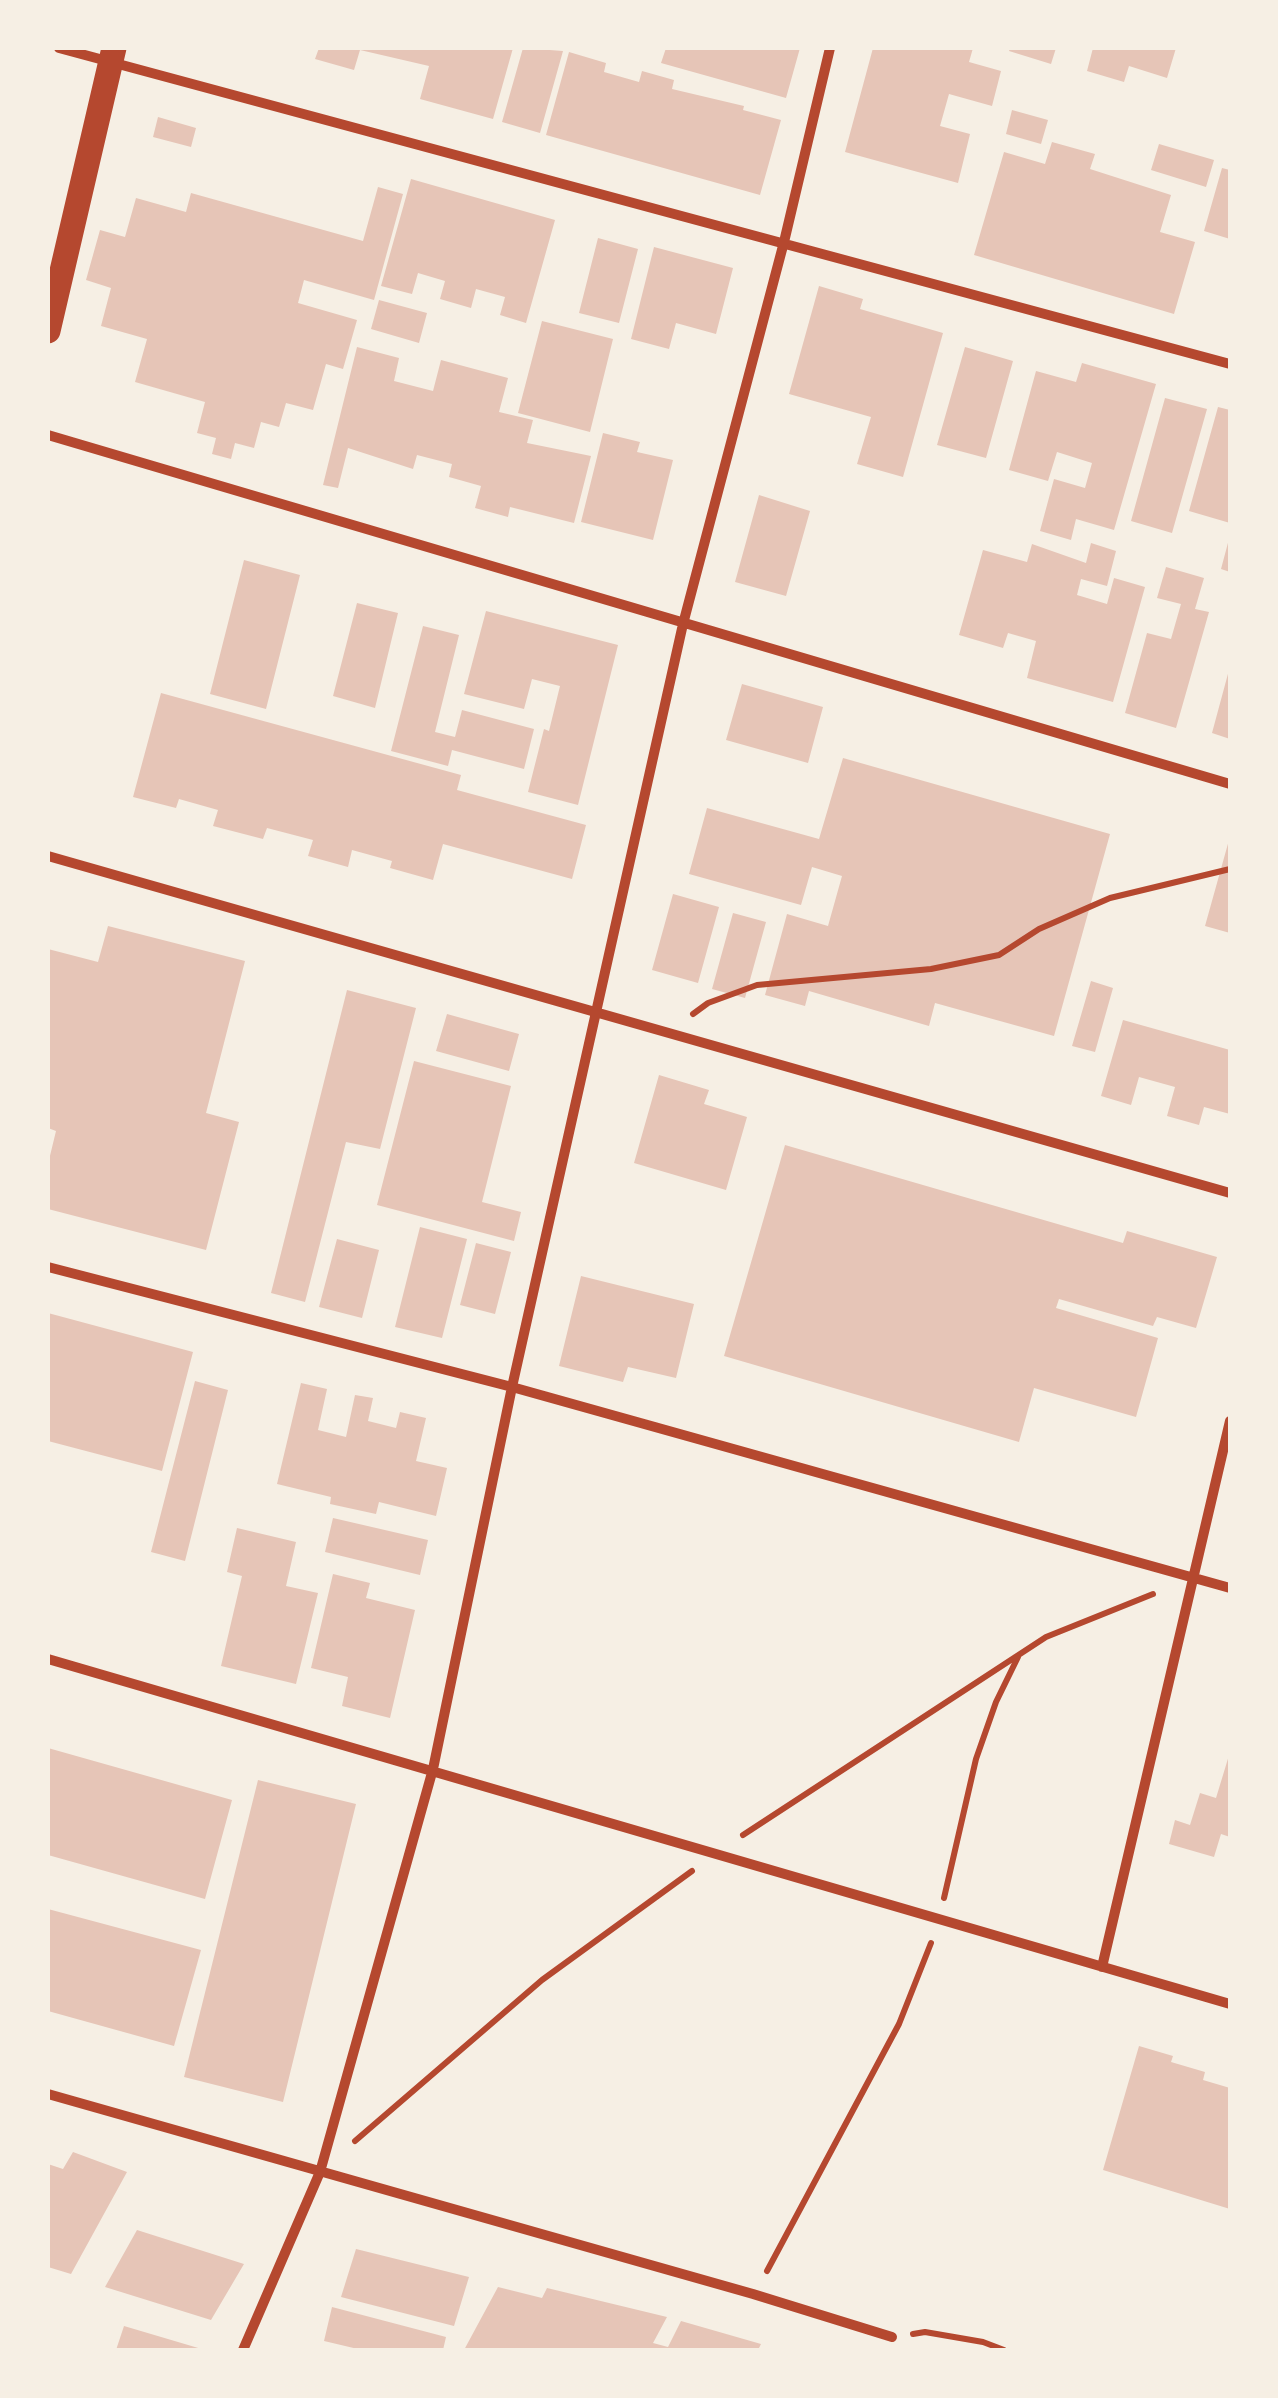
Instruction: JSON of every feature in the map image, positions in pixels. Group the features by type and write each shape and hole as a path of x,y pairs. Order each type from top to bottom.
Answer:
{"main road":[{"path":"48,331 112,55"}],"street":[{"path":"59,48 112,55 1230,364"},
{"path":"243,2350 320,2172 432,1769 512,1387 683,624 784,242 830,48"},
{"path":"48,435 1230,784"},
{"path":"48,856 1230,1193"},
{"path":"48,1267 512,1387 1230,1588"},
{"path":"1102,1967 1230,1421"},
{"path":"48,1659 1230,2004"},
{"path":"48,2094 754,2294 892,2337"}],"path":[{"path":"668,1031 708,1004 757,985 931,969 999,955 1038,930 1110,898 1230,869"},
{"path":"754,2294 899,2024 939,1918 976,1759 996,1702 1020,1654"},
{"path":"892,2337 924,2332 1004,2350"}],"building":[{"path":"319,48 513,48 493,119 420,99 429,66 360,50 354,70 315,59"},
{"path":"523,48 563,51 540,133 502,122"},
{"path":"666,48 800,48 786,98 661,63"},
{"path":"873,48 973,48 969,62 1001,71 992,106 949,94 940,126 970,134 958,183 845,152"},
{"path":"1056,48 1051,64 1009,51"},
{"path":"1093,48 1176,48 1167,78 1129,66 1124,82 1087,71"},
{"path":"569,52 606,63 604,72 639,82 642,71 674,80 672,89 744,106 743,110 781,120 760,195 546,135"},
{"path":"1012,110 1048,120 1041,144 1006,134"},
{"path":"158,117 196,128 191,147 153,137"},
{"path":"1052,142 1095,154 1090,169 1171,195 1160,232 1195,242 1174,314 974,255 1004,152 1045,164"},
{"path":"1159,144 1214,160 1206,187 1151,170"},
{"path":"1222,168 1230,170 1230,239 1204,231"},
{"path":"411,179 555,220 526,323 500,315 505,297 476,289 471,308 440,299 445,281 418,273 412,294 381,286"},
{"path":"378,187 403,194 374,300 304,280 298,303 357,320 343,369 326,364 313,410 286,403 279,427 261,422 254,448 235,443 231,459 212,454 216,438 197,433 205,402 135,382 147,339 101,326 111,288 86,280 100,230 125,237 136,198 186,212 191,193 363,241"},
{"path":"598,238 638,249 619,323 579,313"},
{"path":"654,247 733,268 716,334 676,323 669,349 631,339"},
{"path":"819,286 863,299 860,309 943,333 903,477 857,464 871,417 789,394"},
{"path":"379,300 427,313 419,343 371,329"},
{"path":"542,321 613,339 590,432 518,413"},
{"path":"357,347 399,358 394,381 433,391 441,360 508,378 499,412 533,420 527,443 591,456 574,523 510,507 508,517 475,508 481,486 449,477 452,464 417,455 413,469 348,448 338,488 323,485"},
{"path":"965,347 1013,361 986,458 937,445"},
{"path":"1082,363 1156,384 1114,530 1076,519 1071,540 1040,531 1054,479 1085,488 1092,463 1057,452 1048,481 1009,470 1036,371 1076,382"},
{"path":"1165,398 1207,409 1172,533 1131,521"},
{"path":"1218,407 1230,410 1230,523 1189,511"},
{"path":"603,433 640,442 637,452 673,460 653,540 581,522"},
{"path":"759,495 810,511 786,596 735,582"},
{"path":"1230,539 1230,572 1221,569"},
{"path":"1091,543 1116,551 1107,586 1081,579 1077,595 1107,604 1114,578 1145,587 1113,702 1027,678 1036,641 1008,633 1003,648 959,635 983,550 1027,562 1032,544 1086,563"},
{"path":"244,560 300,575 266,709 210,694"},
{"path":"1166,567 1204,578 1195,609 1209,612 1176,728 1125,713 1147,633 1171,639 1181,604 1157,598"},
{"path":"357,603 398,613 375,708 333,696"},
{"path":"486,611 618,645 578,805 528,792 560,686 532,679 524,709 464,694"},
{"path":"423,626 459,635 435,732 455,737 462,710 534,729 524,769 452,750 448,766 391,751"},
{"path":"1230,670 1230,739 1212,733"},
{"path":"742,684 823,707 808,763 726,740"},
{"path":"161,693 461,775 457,790 586,825 572,879 443,844 433,880 390,868 392,861 352,850 348,867 308,856 313,840 267,828 263,839 213,826 218,810 179,799 176,808 133,797"},
{"path":"843,758 1110,834 1054,1036 935,1003 929,1026 809,991 805,1006 765,995 787,914 828,926 842,876 812,867 801,905 689,874 707,808 819,839"},
{"path":"1230,840 1230,933 1205,926"},
{"path":"673,894 719,907 698,983 652,970"},
{"path":"733,913 766,922 745,998 712,989"},
{"path":"108,926 245,961 206,1113 239,1122 206,1250 48,1209 48,1164 56,1131 48,1128 48,949 98,962"},
{"path":"1091,981 1113,988 1095,1052 1072,1046"},
{"path":"347,990 416,1008 380,1149 346,1142 305,1302 271,1293"},
{"path":"447,1014 519,1034 509,1071 436,1051"},
{"path":"1123,1020 1230,1050 1230,1114 1204,1107 1199,1125 1167,1116 1175,1087 1139,1077 1131,1105 1101,1096"},
{"path":"414,1061 511,1086 482,1202 521,1212 514,1241 377,1205"},
{"path":"659,1075 709,1090 704,1104 747,1117 726,1190 634,1163"},
{"path":"785,1145 1123,1243 1127,1231 1217,1257 1196,1328 1157,1317 1153,1326 1059,1299 1056,1308 1158,1338 1136,1417 1034,1388 1019,1442 724,1356"},
{"path":"420,1227 467,1239 442,1338 395,1327"},
{"path":"337,1239 379,1250 362,1318 319,1307"},
{"path":"476,1243 511,1252 495,1314 460,1305"},
{"path":"581,1276 694,1304 676,1378 628,1367 623,1382 559,1366"},
{"path":"48,1313 193,1352 162,1471 48,1441"},
{"path":"195,1381 228,1390 185,1561 151,1552"},
{"path":"301,1383 327,1389 318,1430 346,1437 355,1395 373,1398 368,1421 396,1428 400,1412 426,1418 416,1461 447,1468 436,1516 379,1502 376,1514 330,1504 331,1497 277,1484"},
{"path":"333,1518 428,1540 420,1575 325,1552"},
{"path":"237,1528 296,1542 286,1586 318,1593 296,1684 221,1666 242,1576 227,1572"},
{"path":"333,1574 370,1583 366,1598 415,1610 390,1718 342,1706 348,1677 311,1668"},
{"path":"48,1748 232,1800 205,1899 48,1855"},
{"path":"1230,1752 1230,1837 1221,1834 1214,1857 1169,1844 1175,1820 1190,1825 1200,1793 1216,1798"},
{"path":"258,1780 356,1804 283,2102 184,2077"},
{"path":"48,1909 201,1950 174,2046 48,2011"},
{"path":"1139,2046 1173,2056 1171,2062 1205,2072 1203,2080 1230,2088 1230,2209 1103,2170"},
{"path":"73,2152 127,2172 71,2274 48,2267 48,2164 63,2169"},
{"path":"137,2230 244,2264 211,2320 105,2287"},
{"path":"356,2249 469,2277 454,2326 341,2297"},
{"path":"498,2287 542,2298 547,2288 667,2317 653,2343 668,2347 681,2321 761,2344 758,2350 464,2350"},
{"path":"332,2307 446,2337 443,2350 362,2350 324,2341"},
{"path":"124,2326 205,2350 116,2350"}]}
